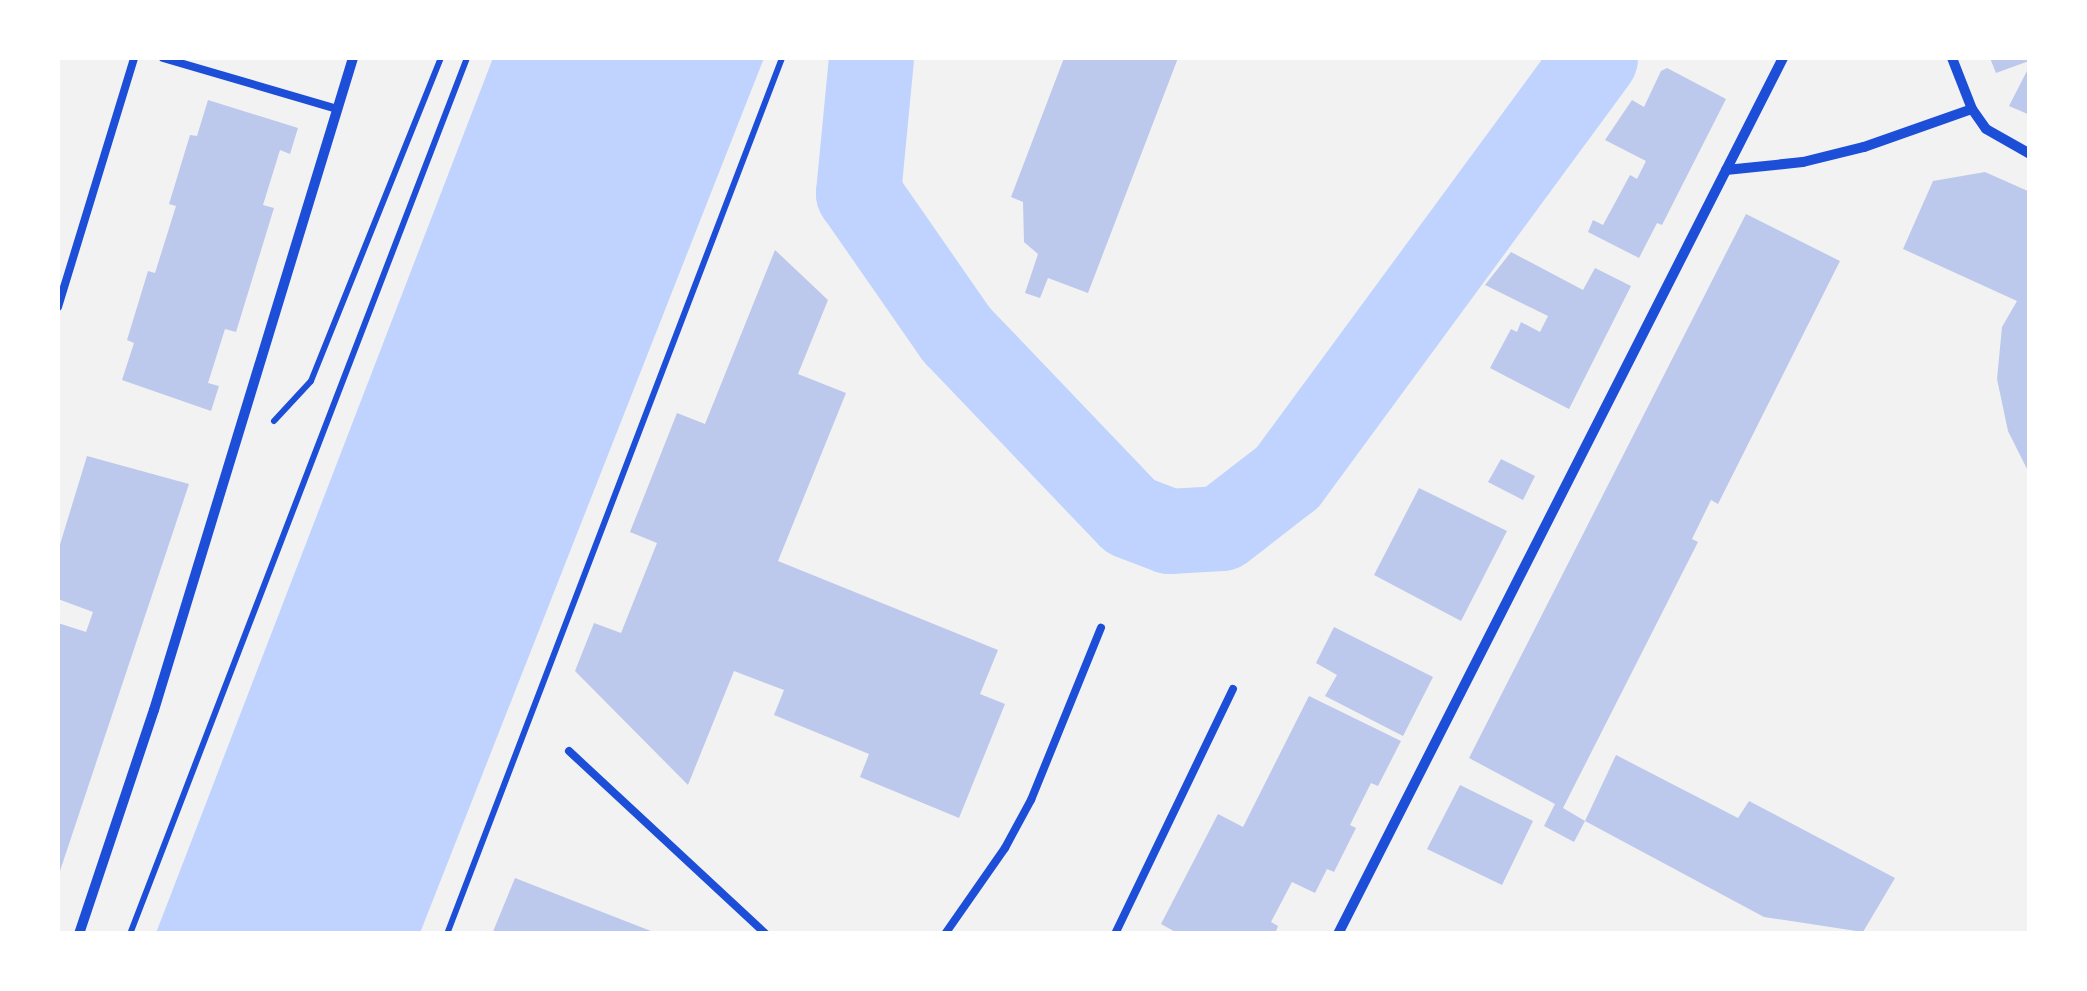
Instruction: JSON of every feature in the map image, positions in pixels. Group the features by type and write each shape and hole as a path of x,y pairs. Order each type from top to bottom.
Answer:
{"street":[{"path":"79,934 154,710 353,58"},
{"path":"1338,934 1783,58"},
{"path":"1952,58 1972,109 1986,129 2030,154"},
{"path":"1726,170 1802,162 1864,147 1972,109"}],"lane":[{"path":"58,307 134,58"},
{"path":"163,58 337,109"},
{"path":"945,934 1020,824 1102,628"},
{"path":"1116,934 1233,690"},
{"path":"569,751 766,934"}],"path":[{"path":"239,428 268,424 282,417 277,418 311,381 441,58"},
{"path":"130,934 467,58"},
{"path":"446,934 782,58"}],"water":[{"path":"493,58 764,58 420,933 156,933"}],"building":[{"path":"1064,58 1178,58 1088,293 1048,278 1040,298 1025,293 1038,254 1024,242 1023,202 1011,197"},
{"path":"1990,58 2028,58 2029,61 1996,73"},
{"path":"2030,65 2030,115 2009,106"},
{"path":"1667,68 1726,99 1662,225 1657,223 1639,258 1588,232 1593,220 1603,225 1630,175 1637,179 1646,161 1605,140 1632,100 1644,107 1661,71"},
{"path":"208,100 298,128 290,154 280,150 263,205 274,208 236,332 225,329 208,383 219,386 211,411 122,380 134,343 127,340 148,271 155,273 176,206 169,204 190,135 197,136"},
{"path":"1985,172 2030,192 2030,475 2008,431 1997,379 2002,327 2017,301 1903,249 1933,181"},
{"path":"1746,214 1840,261 1718,504 1711,500 1692,539 1698,542 1563,808 1585,821 1574,842 1544,826 1555,804 1469,758"},
{"path":"775,250 828,300 798,374 846,393 778,561 998,650 980,694 1005,704 959,818 860,777 869,754 774,715 784,690 734,671 688,785 575,671 594,623 621,633 657,543 630,532 677,413 705,424"},
{"path":"1511,252 1583,290 1595,268 1631,286 1569,409 1490,368 1511,329 1517,332 1521,322 1540,332 1548,316 1485,285"},
{"path":"87,456 189,484 58,877 58,623 86,632 93,612 58,599 58,551"},
{"path":"1501,459 1535,476 1523,500 1488,482"},
{"path":"1419,488 1507,531 1461,621 1374,575"},
{"path":"1334,627 1433,677 1403,736 1325,696 1337,675 1316,663"},
{"path":"1309,696 1401,741 1378,786 1371,783 1350,825 1356,828 1334,872 1327,869 1315,893 1292,882 1271,922 1278,926 1275,934 1179,934 1161,924 1218,814 1243,827"},
{"path":"1616,755 1738,818 1749,801 1895,878 1863,932 1764,917 1585,821"},
{"path":"1460,785 1533,821 1502,885 1427,849"},
{"path":"515,878 656,933 656,934 492,934"}],"waterway":[{"path":"871,58 858,193 956,334 1130,516 1169,531 1221,528 1287,477 1595,58"}]}
